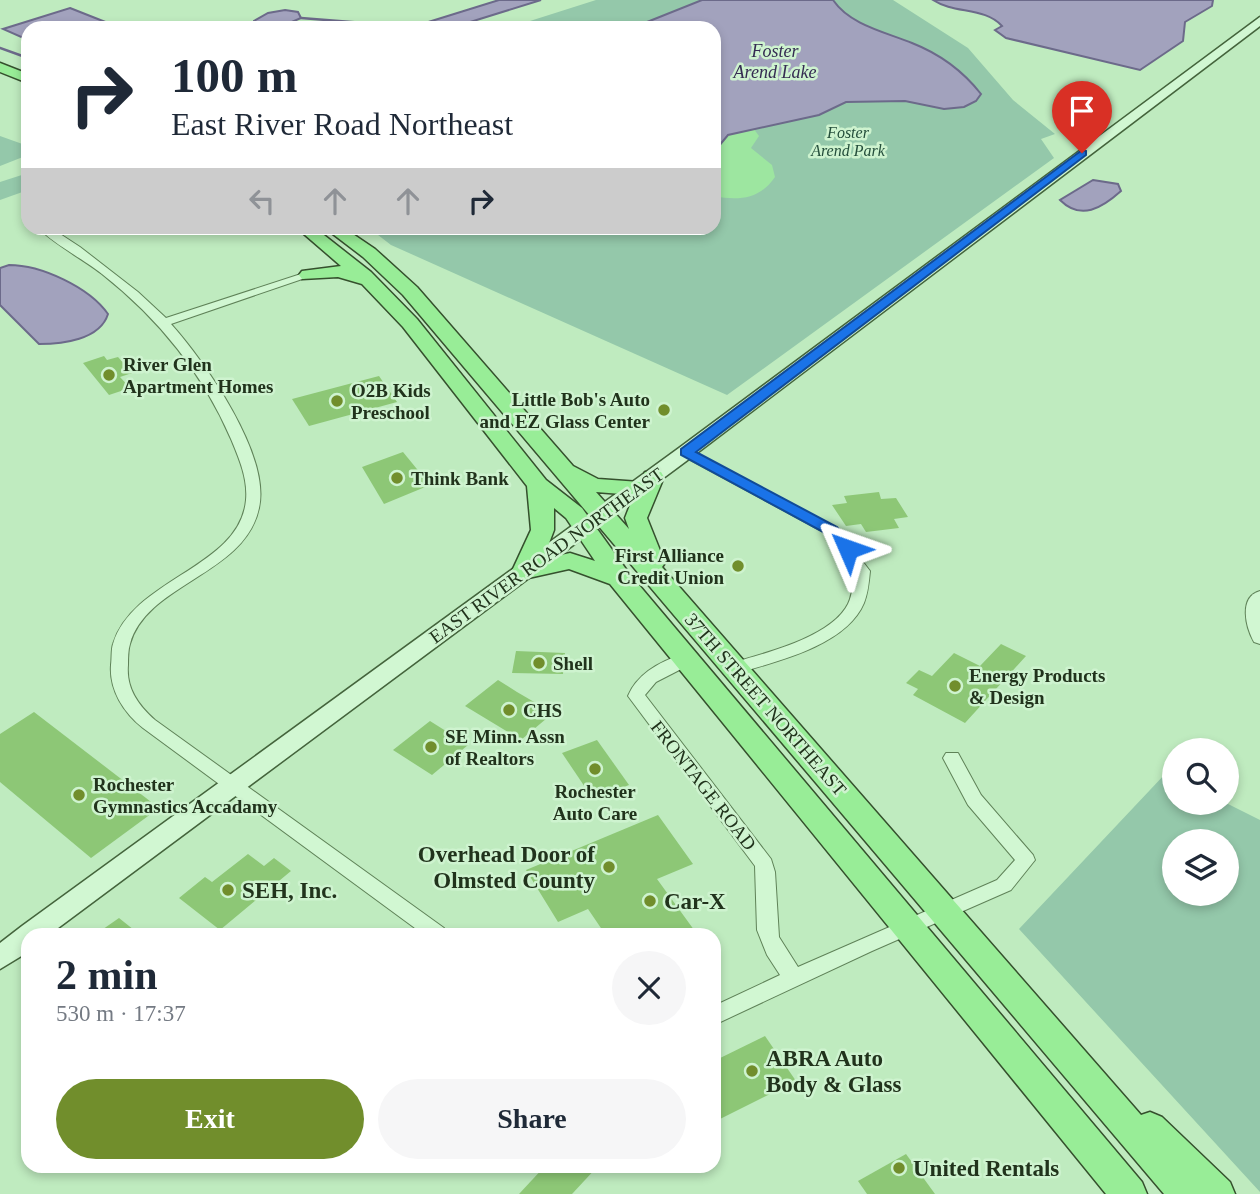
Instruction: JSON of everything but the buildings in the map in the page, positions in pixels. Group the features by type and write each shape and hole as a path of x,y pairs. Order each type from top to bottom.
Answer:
{"main road":[{"path":"0,67 21,79"},
{"path":"308,275 328,261 330,236"},
{"name":"37TH STREET NORTHEAST","path":"330,236 410,323 538,485 574,513 592,520 655,574 1187,1194"},
{"name":"37TH STREET NORTHEAST","path":"330,236 369,253 410,291 557,462 592,520 619,578 1129,1194"},
{"path":"308,275 331,270 348,272 365,279 384,296"},
{"path":"557,462 593,485 645,482 636,518 655,574"},
{"path":"524,571 538,546 546,523 538,485"},
{"path":"524,571 570,561 619,578"},
{"path":"1040,1021 1217,1194"},
{"path":"1011,1052 1111,1194"}],"street":[{"name":"EAST RIVER ROAD NORTHEAST","path":"40,928 686,452 1260,20"},
{"path":"54,235 121,280 166,322 198,362 224,406 251,474 254,500 247,523 231,545 169,589 136,618 121,646 120,675 127,702 136,714 429,928"},
{"path":"166,322 308,275"},
{"path":"686,452 832,531 862,571 860,596 852,612 834,628 815,639 734,668"},
{"path":"1260,596 1253,613 1255,631 1260,638"},
{"name":"FRONTAGE ROAD","path":"687,659 647,679 639,686 636,696 764,864 768,883 767,931 775,952 794,978"},
{"path":"721,1013 1004,885 1026,860 974,800 952,758"},
{"name":"EAST RIVER ROAD NORTHEAST","path":"0,958 21,942"}],"green space":[{"name":"Foster Arend Park","path":"596,0 893,0 968,48 1013,100 1055,134 1041,139 1054,158 727,395 391,245 378,235 721,235 721,21 530,21"},
{"path":"0,136 21,144 21,158 0,166"},
{"path":"21,175 21,192 0,200 0,182"},
{"path":"1162,777 1162,815 1239,815 1239,810 1260,820 1260,1192 1019,929"}],"sand":[{"path":"721,116 753,128 759,136 751,148 772,165 775,177 756,194 721,197"}],"water":[{"path":"499,0 541,0 474,21 432,21"},
{"name":"Foster Arend Lake","path":"702,0 833,0 840,9 858,22 922,47 941,58 959,71 981,94 976,101 964,107 944,109 905,101 846,102 819,115 728,135 721,144 721,21 650,21"},
{"path":"933,0 1213,0 1212,6 1185,22 1183,41 1140,70 1006,38 995,30 1002,26 995,20"},
{"path":"70,8 103,21 29,21"},
{"path":"285,10 298,12 301,18 294,21 254,21 268,13"},
{"path":"21,23 21,37 3,29"},
{"path":"1093,180 1118,184 1121,191 1106,203 1091,210 1076,210 1060,200"},
{"path":"9,265 49,273 77,287 100,304 108,314 104,323 97,330 79,339 39,344 0,305 0,268"}],"waterway":[{"path":"301,18 339,21"},
{"path":"0,48 21,56"}],"place":[{"name":"River Glen Apartment Homes","path":"109,375"},
{"name":"O2B Kids Preschool","path":"337,401"},
{"name":"Little Bob's Auto and EZ Glass Center","path":"664,410"},
{"name":"Think Bank","path":"397,478"},
{"name":"First Alliance Credit Union","path":"738,566"},
{"name":"Shell","path":"539,663"},
{"name":"Energy Products & Design","path":"955,686"},
{"name":"CHS","path":"509,710"},
{"name":"SE Minn. Assn of Realtors","path":"431,747"},
{"name":"Rochester Auto Care","path":"595,769"},
{"name":"Rochester Gymnastics Accadamy","path":"79,795"},
{"name":"Overhead Door of Olmsted County","path":"609,867"},
{"name":"SEH, Inc.","path":"228,890"},
{"name":"Car-X","path":"650,901"},
{"name":"ABRA Auto Body & Glass","path":"752,1071"},
{"name":"United Rentals","path":"899,1168"}],"route":[{"path":"848,549 832,531 722,469 686,452 1082,153"}]}
